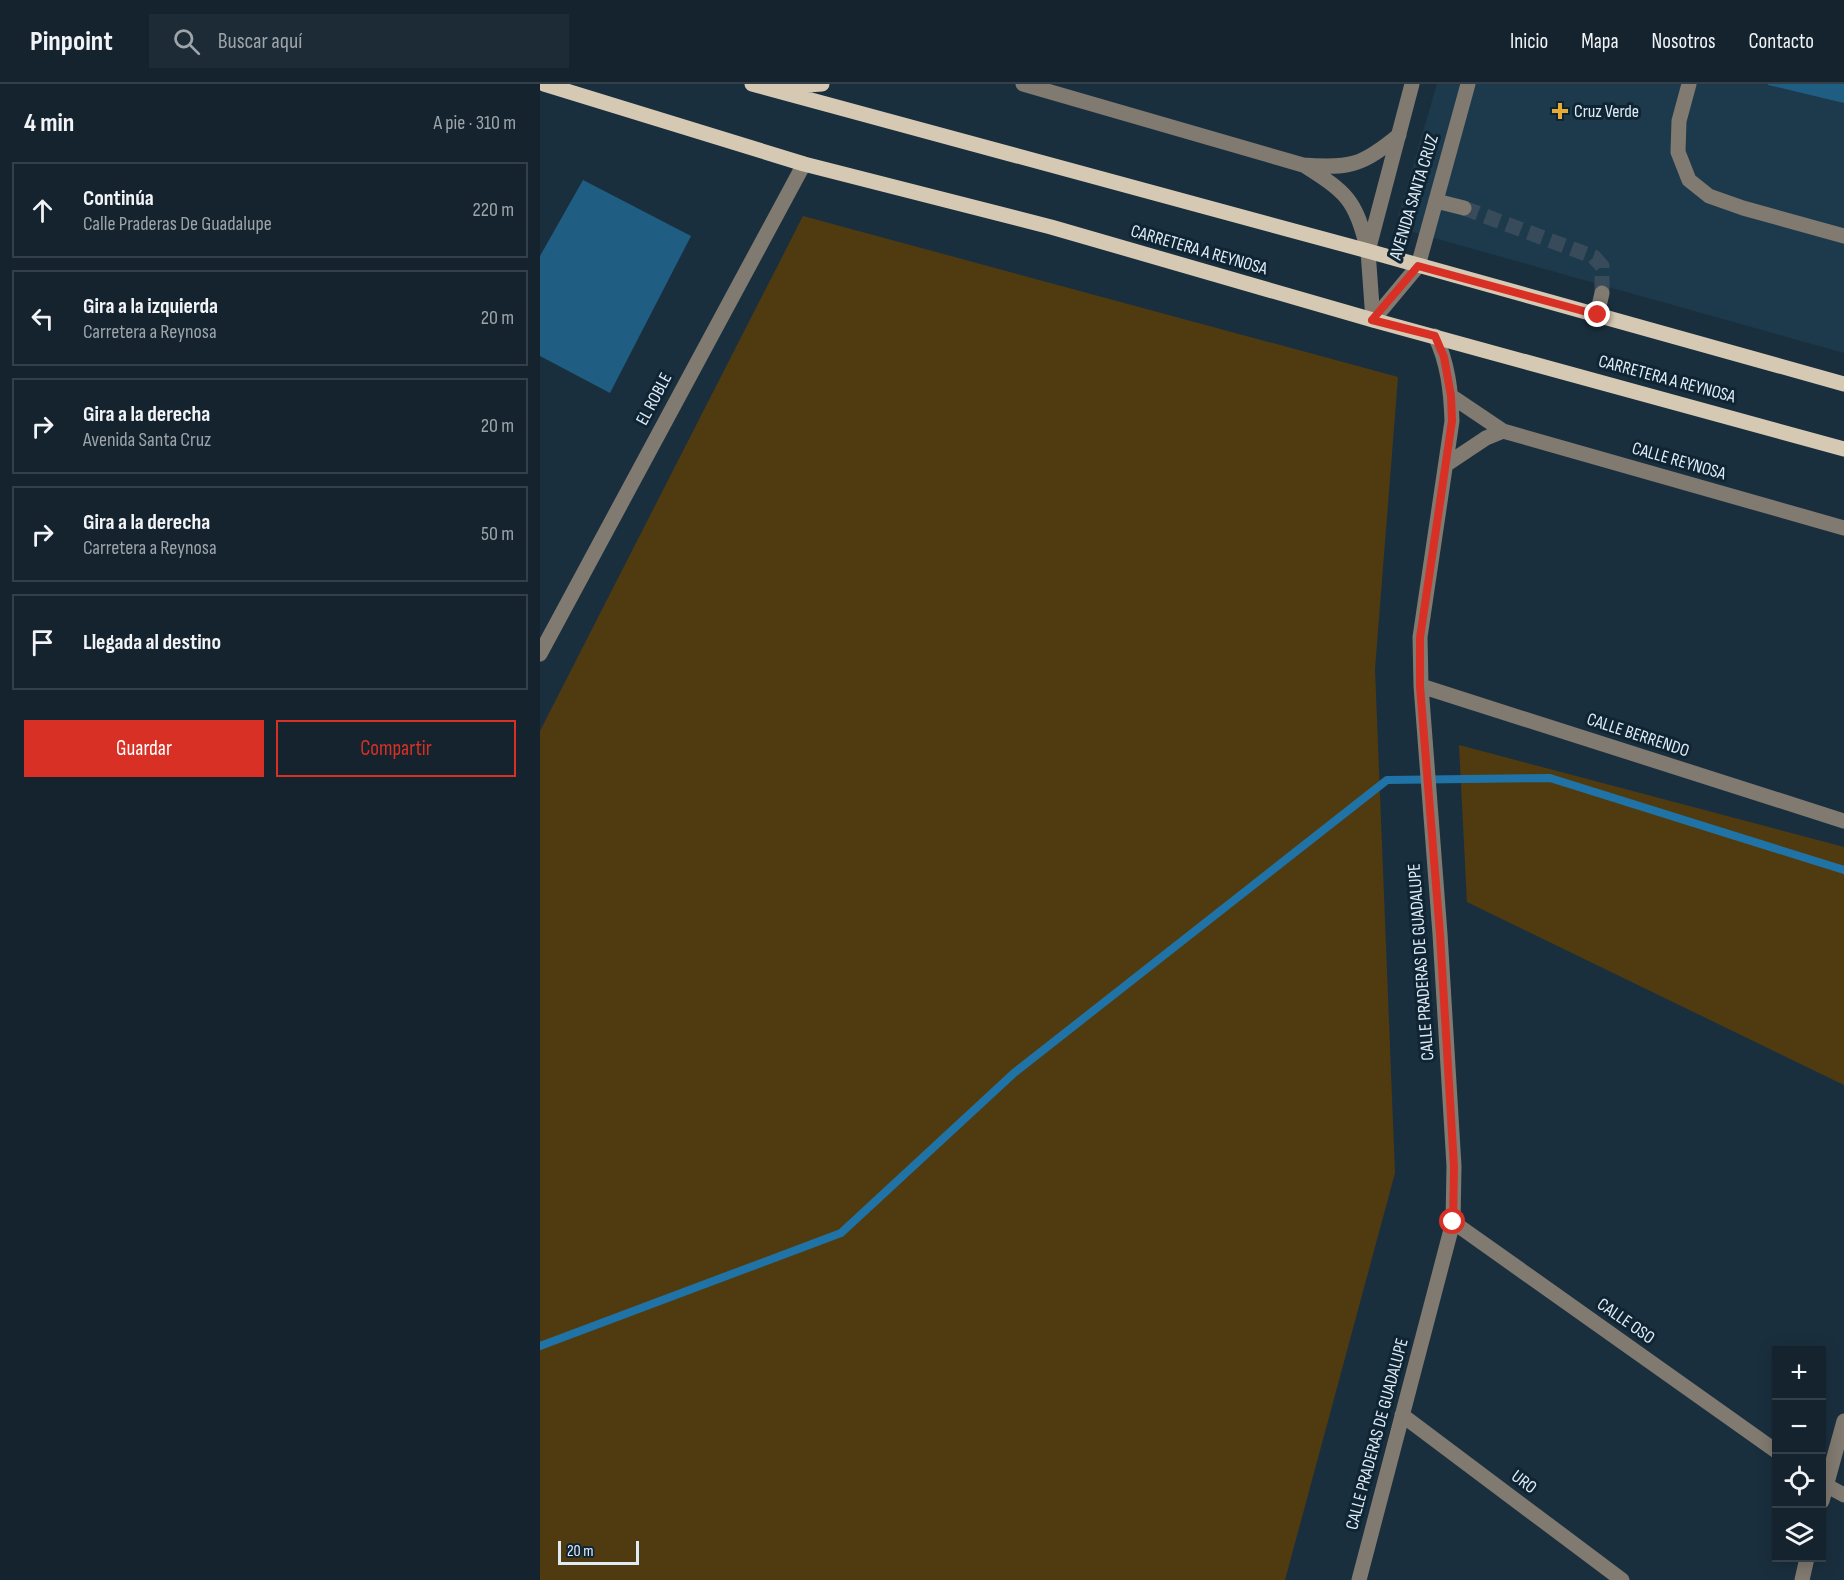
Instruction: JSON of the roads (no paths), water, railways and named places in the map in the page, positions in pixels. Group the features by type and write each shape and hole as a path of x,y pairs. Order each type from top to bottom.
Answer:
{"main road":[{"name":"CARRETERA A REYNOSA","path":"544,84 804,164 1051,227 1372,320 1844,448"},
{"path":"757,86 822,84"},
{"path":"757,86 1368,251 1844,384"}],"street":[{"path":"1023,84 1304,165 1331,167 1350,165 1369,158 1399,135"},
{"name":"AVENIDA SANTA CRUZ","path":"1372,320 1368,251 1412,84"},
{"name":"AVENIDA SANTA CRUZ","path":"1372,320 1418,266 1468,84"},
{"path":"1689,84 1679,121 1678,152 1689,180 1709,196 1743,208 1844,236"},
{"name":"EL ROBLE","path":"540,654 804,164"},
{"path":"1304,165 1325,178 1353,204 1361,221 1368,251"},
{"path":"1436,201 1464,208"},
{"path":"1598,315 1602,293"},
{"name":"CALLE PRADERAS DE GUADALUPE","path":"1359,1580 1453,1222 1454,1167 1440,934 1420,686 1420,638 1452,421 1451,396 1444,357 1435,336"},
{"name":"CALLE REYNOSA","path":"1451,396 1503,431 1844,528"},
{"path":"1447,464 1486,438 1503,431"},
{"name":"CALLE BERRENDO","path":"1420,686 1844,821"},
{"name":"CALLE OSO","path":"1453,1222 1772,1448"},
{"name":"URO","path":"1402,1415 1622,1580"},
{"path":"1826,1480 1844,1420"},
{"path":"1826,1491 1844,1495"},
{"path":"1802,1580 1806,1562"}],"waterway":[{"path":"540,1346 841,1233 1014,1073 1387,780 1550,778 1844,870"}],"tunnel":[{"path":"1464,208 1594,257 1602,266 1602,293"}],"place":[{"name":"Cruz Verde","path":"1560,111"}]}
